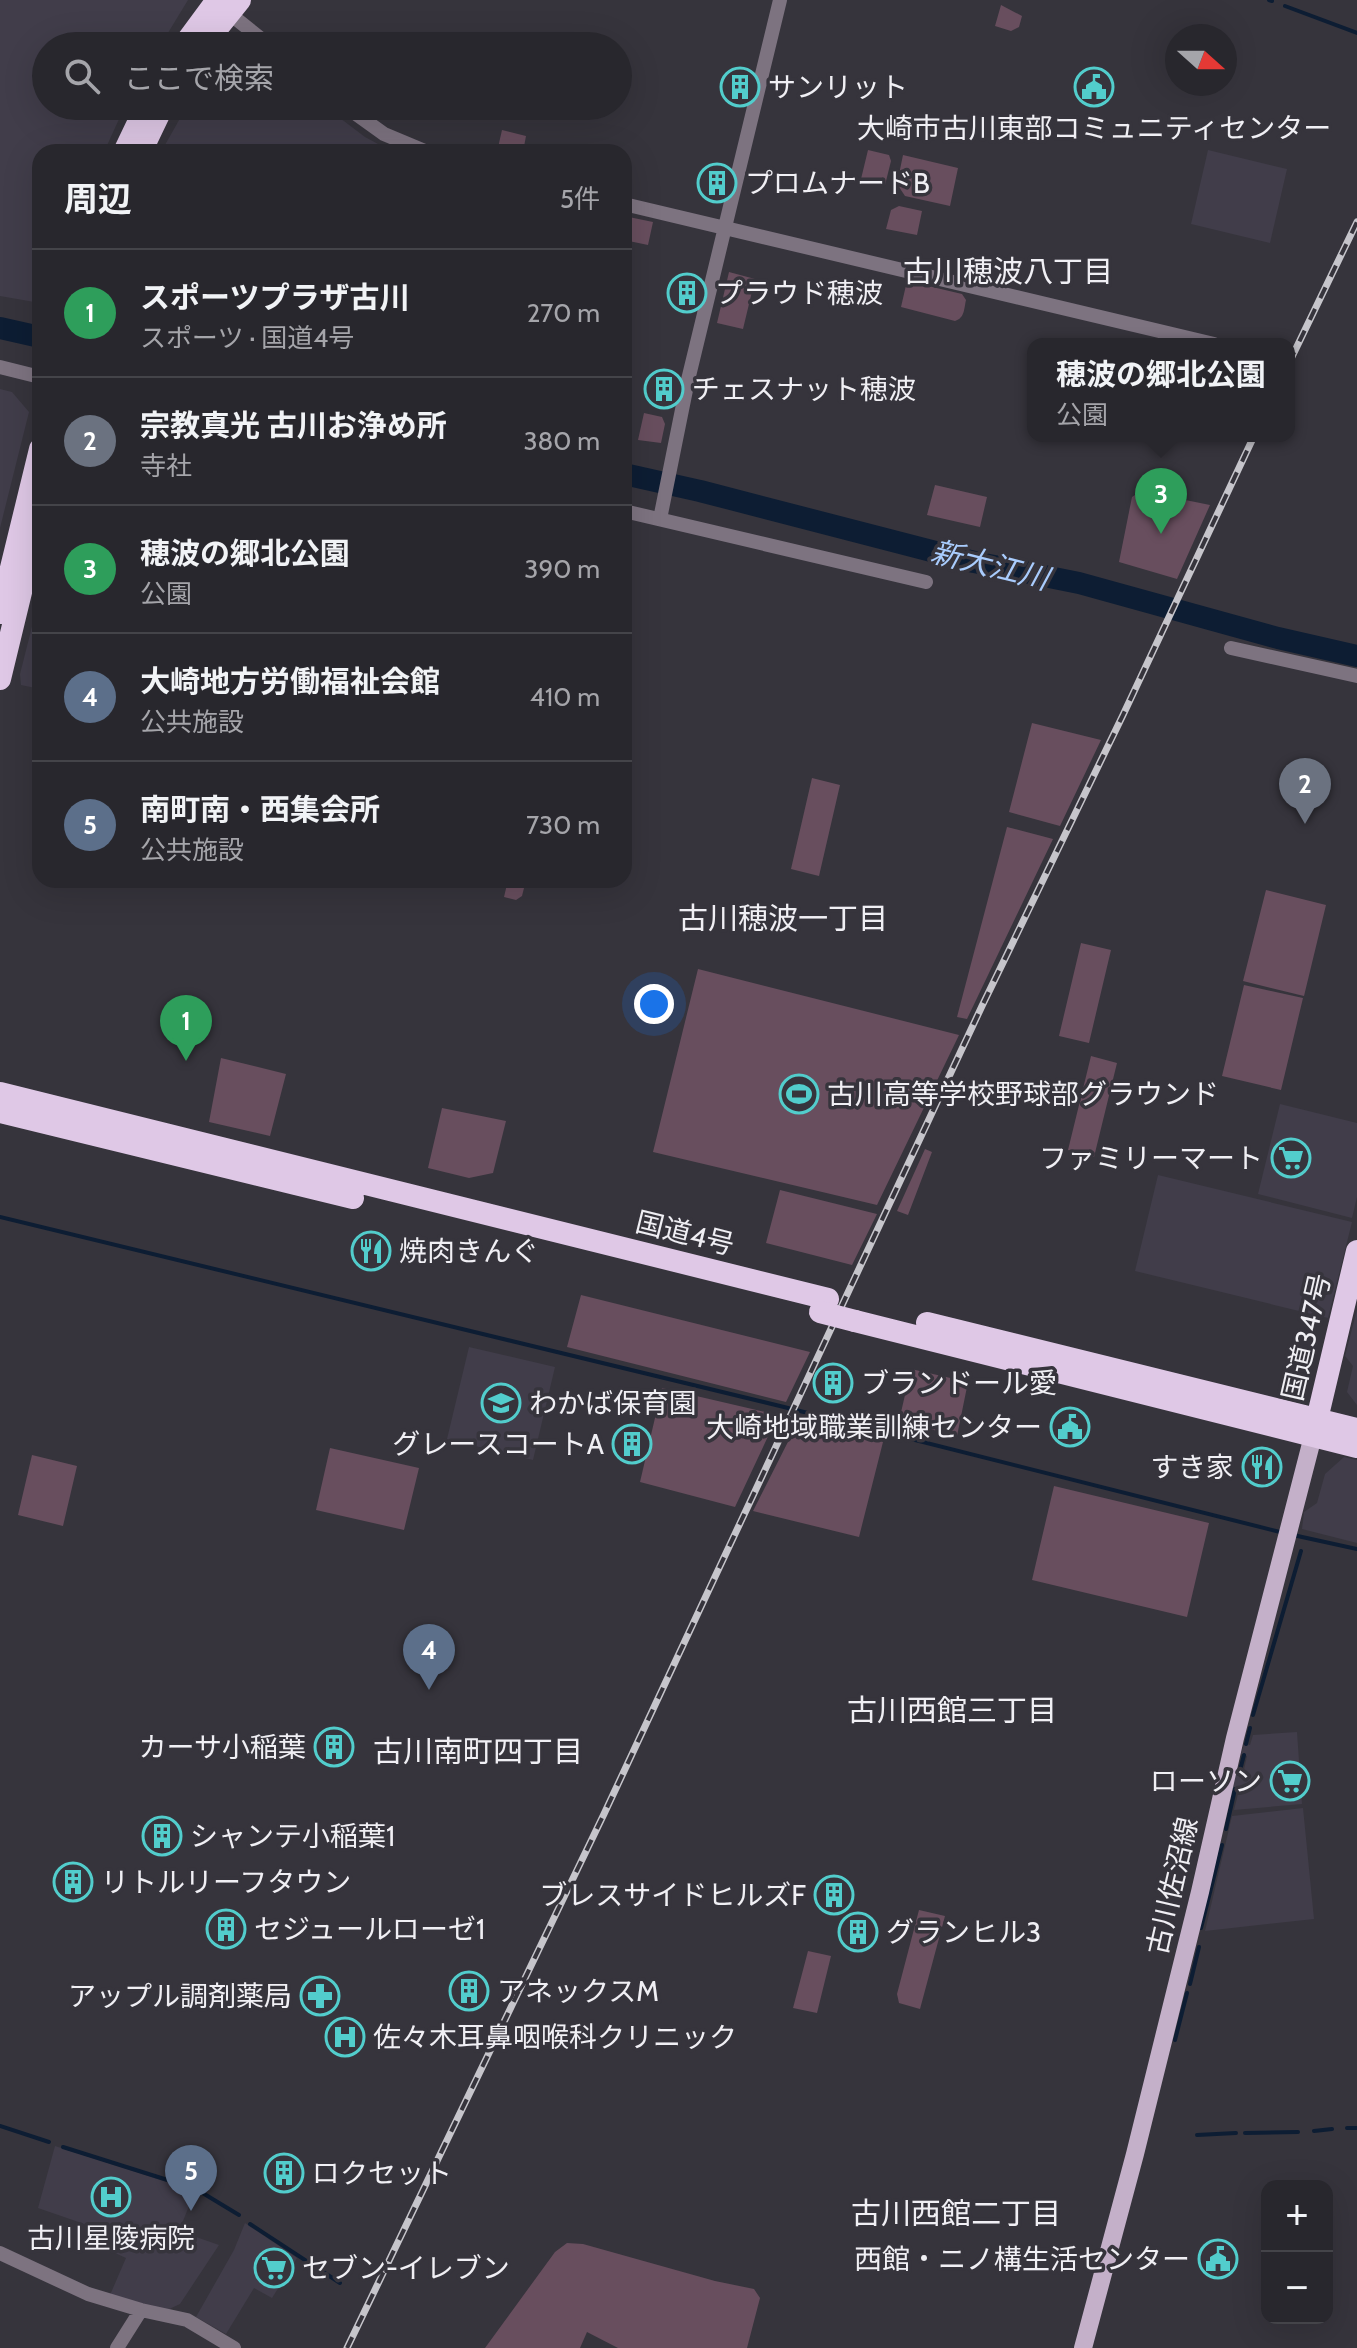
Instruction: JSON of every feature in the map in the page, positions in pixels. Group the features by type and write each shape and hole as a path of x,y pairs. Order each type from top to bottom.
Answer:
{"highway":[{"path":"196,32 222,3"},
{"path":"209,32 222,3"},
{"path":"128,144 139,120"},
{"path":"145,144 156,120"},
{"path":"0,613 32,482"},
{"path":"0,679 32,547"},
{"name":"国道4号","path":"0,1093 824,1306"},
{"name":"国道4号","path":"0,1112 858,1314 1315,1427 1357,1429"},
{"name":"国道347号","path":"1315,1427 1357,1251"},
{"name":"国道4号","path":"1315,1427 1357,1447"}],"main road":[{"name":"古川佐沼線","path":"1083,2348 1135,2154 1235,1738 1315,1427"}],"street":[{"path":"660,519 780,0"},
{"path":"222,3 254,32"},
{"path":"364,120 384,134 408,144"},
{"path":"632,206 1189,338"},
{"path":"0,367 32,375"},
{"path":"632,513 926,582"},
{"path":"1231,648 1357,676"},
{"path":"0,2253 88,2294 187,2320 234,2348"},
{"path":"117,2348 141,2310"}],"shaded area":[{"path":"0,0 188,0 169,32 32,32 32,120 119,120 108,144 32,144 32,302 0,296"},
{"path":"1001,5 1022,16 1019,27 1011,31 995,26"},
{"path":"179,120 343,120 378,144 166,144"},
{"path":"502,130 526,136 524,144 499,144"},
{"path":"868,150 889,155 891,161 885,185 861,179"},
{"path":"1208,150 1287,169 1270,243 1191,224"},
{"path":"903,155 958,168 950,206 905,196 897,184"},
{"path":"899,206 922,211 917,235 886,229 891,210"},
{"path":"632,218 653,222 648,245 632,242"},
{"path":"729,272 755,279 743,329 717,323"},
{"path":"907,281 962,294 966,300 962,315 955,321 901,307"},
{"path":"0,389 12,392 29,412 0,528"},
{"path":"644,413 662,417 665,424 661,443 638,440"},
{"path":"935,485 987,497 980,527 927,515"},
{"path":"1141,491 1210,505 1177,579 1119,562 1132,497"},
{"path":"32,627 32,687 21,685 20,674"},
{"path":"1032,723 1101,740 1060,826 1009,812"},
{"path":"812,778 840,785 819,876 791,869"},
{"path":"1007,827 1053,839 967,1019 957,1017"},
{"path":"506,888 524,888 522,896 516,900 504,897"},
{"path":"1266,890 1326,905 1304,996 1243,981"},
{"path":"1081,943 1111,950 1089,1043 1059,1036"},
{"name":"古川高等学校野球部グラウンド","path":"698,969 959,1035 877,1205 653,1152"},
{"path":"1244,985 1303,998 1281,1090 1222,1076"},
{"path":"1091,1056 1117,1063 1094,1157 1068,1150"},
{"path":"221,1058 286,1074 270,1136 209,1122"},
{"path":"1280,1104 1357,1123 1357,1197 1352,1218 1258,1194"},
{"path":"442,1108 506,1121 493,1173 469,1178 428,1168"},
{"path":"925,1149 932,1152 908,1215 897,1211"},
{"path":"1158,1175 1352,1222 1328,1318 1135,1271"},
{"path":"780,1190 877,1214 852,1265 766,1243"},
{"path":"581,1295 810,1352 786,1402 567,1347"},
{"path":"1357,1310 1357,1405 1347,1392 1353,1366 1345,1356"},
{"name":"わかば保育園","path":"469,1347 555,1367 533,1460 447,1439"},
{"path":"911,1369 968,1382 957,1436 899,1421"},
{"path":"662,1388 778,1415 735,1507 640,1482"},
{"path":"798,1422 883,1442 859,1537 753,1511"},
{"path":"330,1448 419,1468 404,1530 316,1510"},
{"path":"32,1455 77,1466 63,1526 18,1515"},
{"path":"1344,1457 1357,1460 1357,1543 1302,1529 1304,1512 1317,1503 1325,1474"},
{"path":"1054,1486 1209,1523 1187,1617 1032,1580"},
{"path":"1297,1732 1302,1804 1234,1810 1239,1790 1232,1788 1236,1773 1243,1774 1247,1756 1241,1754 1244,1744 1250,1745 1253,1735"},
{"path":"1303,1808 1314,1919 1205,1931 1232,1816"},
{"path":"919,1910 945,1916 920,2009 899,2003 897,1994"},
{"path":"808,1951 831,1956 817,2013 793,2008"},
{"path":"55,2146 195,2191 179,2231 219,2245 180,2304 167,2310 110,2295 126,2258 113,2252 119,2236 38,2208"},
{"path":"245,2223 297,2258 272,2298 254,2288 226,2334 196,2317 234,2250"},
{"path":"567,2243 583,2244 754,2289 760,2298 747,2348 618,2348 587,2332 580,2348 485,2348 555,2252"}],"waterway":[{"path":"1285,6 1357,33"},
{"name":"新大江川","path":"0,328 32,335"},
{"name":"新大江川","path":"632,476 974,562 1079,583 1278,638 1357,656"},
{"path":"0,1217 784,1407 1284,1533"},
{"path":"1293,1535 1357,1549"},
{"path":"1253,1715 1301,1551"},
{"path":"1246,1744 1250,1728"},
{"path":"1239,1774 1244,1755"},
{"path":"1226,1829 1235,1789"},
{"path":"1201,1928 1222,1845"},
{"path":"1190,1984 1199,1947"},
{"path":"1175,2040 1187,1993"},
{"path":"0,2126 49,2142"},
{"path":"1347,2128 1357,2128"},
{"path":"1314,2131 1332,2129"},
{"path":"1245,2133 1298,2132"},
{"path":"1197,2135 1236,2133"},
{"path":"63,2147 196,2189 239,2215"},
{"path":"250,2224 340,2283"}],"railway":[{"path":"1295,351 1357,222"},
{"path":"347,2348 604,1814 982,1006 1251,442"}],"place":[{"name":"サンリット","path":"740,87"},
{"name":"大崎市古川東部コミュニティセンター","path":"1094,87"},
{"name":"プロムナードB","path":"717,183"},
{"name":"プラウド穂波","path":"687,293"},
{"name":"チェスナット穂波","path":"664,389"},
{"name":"穂波の郷北公園","path":"1161,534"},
{"name":"宗教真光 古川お浄め所","path":"1305,824"},
{"name":"スポーツプラザ古川","path":"186,1061"},
{"name":"古川高等学校野球部グラウンド","path":"799,1094"},
{"name":"ファミリーマート","path":"1291,1158"},
{"name":"焼肉きんぐ","path":"371,1251"},
{"name":"ブランドール愛","path":"833,1383"},
{"name":"わかば保育園","path":"501,1403"},
{"name":"大崎地域職業訓練センター","path":"1070,1427"},
{"name":"グレースコートA","path":"632,1444"},
{"name":"すき家","path":"1262,1467"},
{"name":"大崎地方労働福祉会館","path":"429,1690"},
{"name":"カーサ小稲葉","path":"334,1747"},
{"name":"ローソン","path":"1290,1781"},
{"name":"シャンテ小稲葉1","path":"162,1836"},
{"name":"リトルリーフタウン","path":"73,1882"},
{"name":"ブレスサイドヒルズF","path":"834,1895"},
{"name":"セジュールローゼ1","path":"226,1929"},
{"name":"グランヒル3","path":"858,1932"},
{"name":"アネックスM","path":"469,1991"},
{"name":"アップル調剤薬局","path":"320,1996"},
{"name":"佐々木耳鼻咽喉科クリニック","path":"345,2037"},
{"name":"ロクセット","path":"284,2173"},
{"name":"古川星陵病院","path":"111,2197"},
{"name":"南町南・西集会所","path":"191,2211"},
{"name":"西館・ニノ構生活センター","path":"1218,2259"},
{"name":"セブン-イレブン","path":"274,2268"}],"district":[{"name":"古川穂波八丁目","path":"1008,271"},
{"name":"古川穂波一丁目","path":"783,918"},
{"name":"古川西館三丁目","path":"952,1710"},
{"name":"古川南町四丁目","path":"478,1751"},
{"name":"古川西館二丁目","path":"956,2213"}]}
